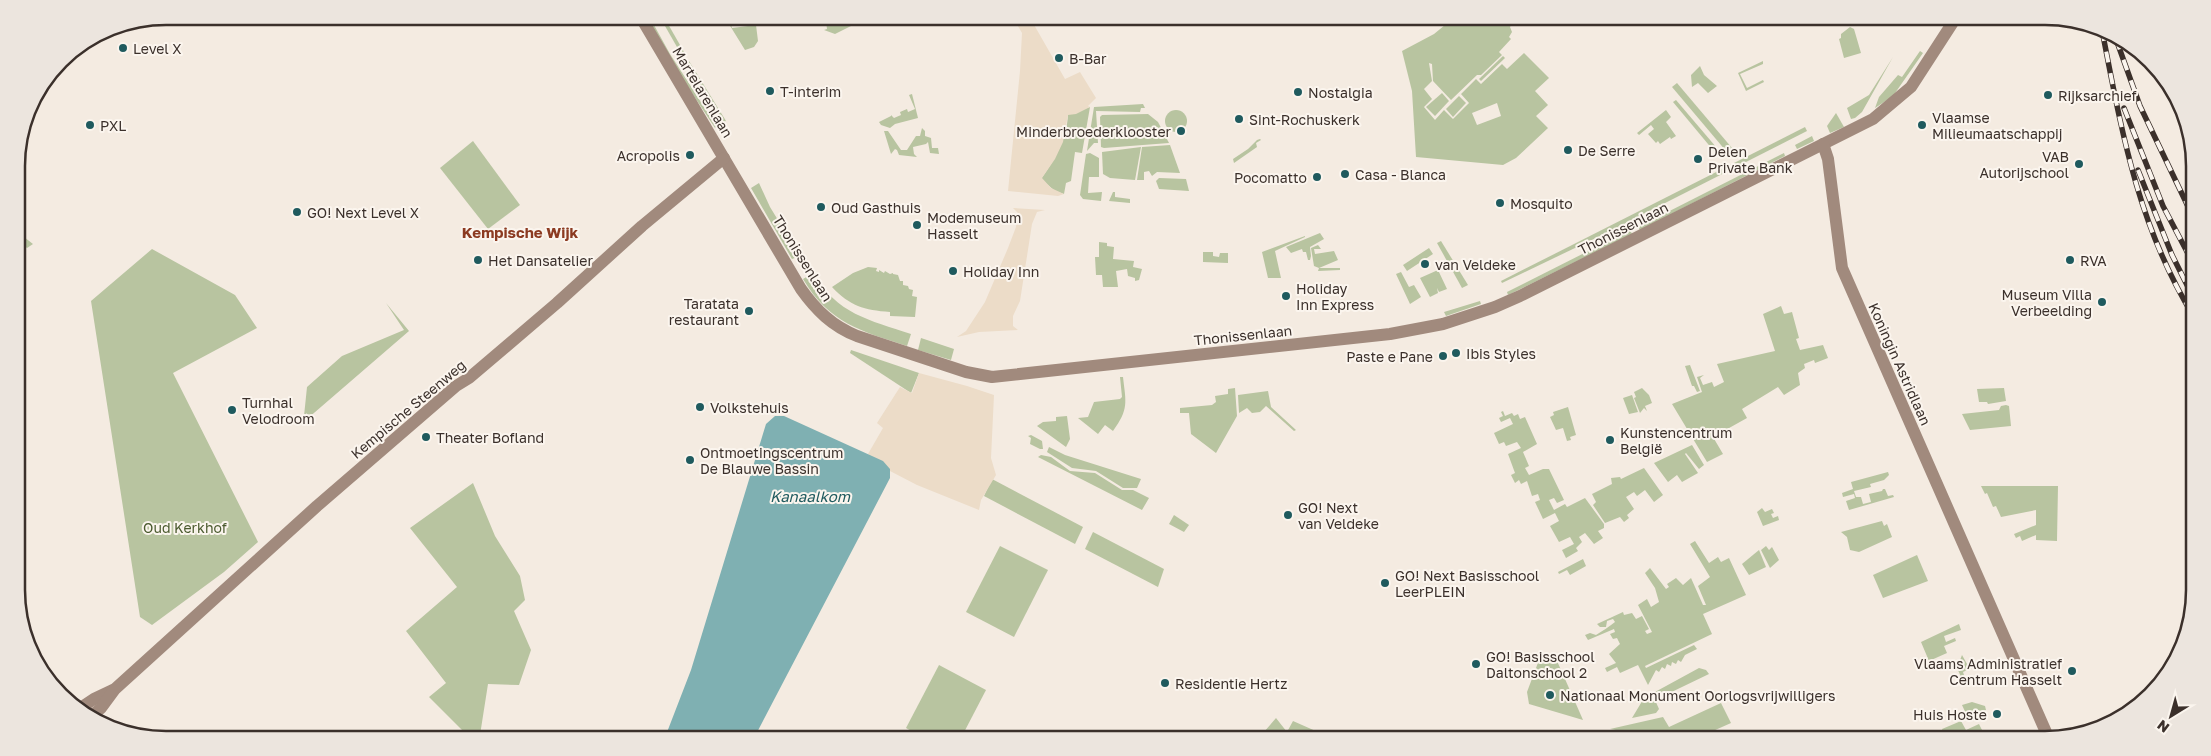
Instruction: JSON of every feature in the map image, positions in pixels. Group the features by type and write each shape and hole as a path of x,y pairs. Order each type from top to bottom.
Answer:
{"main road":[{"name":"Martelarenlaan","path":"645,25 724,158"},
{"name":"Thonissenlaan","path":"724,158 802,289 816,310 825,318 844,331 856,336 966,372 992,376 1390,334 1443,324 1495,308 1874,120 1911,87 1951,25"},
{"name":"Koningin Astridlaan","path":"1823,144 1828,159 1842,268 2045,731"},
{"name":"Kempische Steenweg","path":"96,712 115,689 324,500 456,386 469,378 642,226 724,158"},
{"name":"Kempische Steenweg","path":"85,705 115,689"}],"green space":[{"path":"650,25 654,25 670,54 717,127 715,128 676,69"},
{"path":"664,25 669,25 684,52 681,54"},
{"path":"730,25 732,28 756,25 758,41 754,47 745,50"},
{"path":"826,25 853,25 835,34 824,30 827,29"},
{"path":"1445,25 1511,25 1512,32 1509,37 1511,39 1499,52 1502,55 1481,75 1477,75 1451,100 1433,81 1432,64 1429,63 1432,81 1424,89 1432,99 1424,107 1435,120 1444,110 1453,119 1469,103 1461,94 1476,79 1481,84 1502,64 1507,69 1524,53 1549,78 1535,91 1548,105 1536,116 1548,128 1516,158 1503,165 1416,157 1412,91 1402,51 1434,34","holes":["1497,103 1501,116 1477,125 1472,113"]},
{"path":"1850,27 1854,29 1861,53 1844,58 1839,39 1841,34"},
{"path":"1920,51 1923,53 1893,96 1875,108 1879,97 1898,75 1902,77"},
{"path":"1503,56 1505,58 1481,81 1479,79"},
{"path":"1893,57 1862,112 1851,119 1847,108 1869,95"},
{"path":"689,61 726,121 723,122 686,62"},
{"path":"1763,61 1763,64 1740,74 1747,88 1763,80 1764,82 1746,91 1738,73"},
{"path":"1700,66 1704,75 1717,86 1708,93 1698,83 1692,87 1691,75"},
{"path":"1677,83 1732,148 1726,151 1672,87"},
{"path":"1442,93 1449,101 1435,116 1426,107"},
{"path":"912,94 918,118 895,124 890,128 881,125 879,122 891,115 894,118 901,115 900,112 907,109 908,112 915,109 909,95"},
{"path":"1459,96 1466,103 1453,117 1446,109"},
{"path":"1676,100 1722,154 1718,156 1673,102"},
{"path":"1143,104 1145,108 1141,108 1140,112 1096,111 1098,143 1094,143 1087,151 1094,107"},
{"path":"1090,107 1082,153 1075,152 1071,181 1066,183 1064,194 1055,191 1041,179 1063,140 1068,114"},
{"path":"1176,110 1184,113 1187,121 1184,129 1176,132 1168,129 1165,121 1168,113"},
{"path":"1666,110 1671,117 1666,122 1676,136 1671,139 1670,137 1660,144 1658,141 1656,143 1648,134 1654,129 1651,125 1639,135 1637,133"},
{"path":"1836,113 1844,127 1830,133 1827,126"},
{"path":"1148,114 1158,122 1169,143 1101,147 1100,117 1102,115"},
{"path":"1805,127 1807,131 1600,236 1502,283 1501,281"},
{"path":"922,128 925,131 925,136 931,138 932,148 938,148 939,154 930,153 928,142 913,147 914,154 917,157 899,155 895,149 891,154 884,131 888,131 901,150 907,150 916,136 920,136"},
{"path":"1812,136 1814,141 1797,149 1795,145"},
{"path":"1260,139 1256,143 1257,147 1234,163 1233,159"},
{"path":"473,141 520,205 488,229 440,168"},
{"path":"1170,145 1180,173 1157,172 1152,176 1149,171 1144,172 1144,180 1137,180 1142,147"},
{"path":"1141,147 1135,180 1110,178 1103,174 1102,152"},
{"path":"1090,153 1099,158 1099,177 1089,177 1088,193 1102,192 1101,201 1083,199 1080,195 1086,154"},
{"path":"1784,153 1785,156 1640,230 1638,227"},
{"path":"1159,178 1186,179 1189,191 1159,189 1156,181"},
{"path":"759,183 770,207 800,256 792,259 751,188"},
{"path":"1113,192 1115,192 1115,197 1130,199 1130,203 1109,201"},
{"path":"1630,230 1632,234 1508,295 1507,292"},
{"path":"1320,233 1324,239 1310,247 1310,260 1308,260 1306,252 1303,252 1302,249 1291,253 1286,247"},
{"path":"1305,236 1275,251 1281,278 1268,278 1262,252"},
{"path":"25,238 33,244 27,248 25,246"},
{"path":"1441,241 1468,285 1462,288 1437,243"},
{"path":"1099,242 1107,243 1107,246 1114,247 1113,259 1134,261 1133,267 1142,269 1139,280 1135,281 1135,278 1128,276 1127,269 1116,271 1118,287 1103,287 1102,275 1096,275 1095,257 1099,257"},
{"path":"1318,245 1321,249 1314,249 1315,254 1334,251 1338,260 1319,268 1314,266 1311,248"},
{"path":"1429,248 1433,254 1407,271 1403,265"},
{"name":"Oud Kerkhof","path":"152,249 235,295 257,328 173,373 258,542 224,572 152,625 140,617 91,301"},
{"path":"1203,252 1213,252 1213,256 1219,257 1220,253 1228,253 1228,263 1203,262"},
{"path":"868,267 877,268 876,271 879,272 879,270 884,273 885,271 898,275 900,281 903,281 903,285 913,290 912,296 917,297 915,317 890,316 890,312 858,306 845,299 832,287 853,273"},
{"path":"1319,268 1340,268 1340,270 1318,271"},
{"path":"1438,270 1447,289 1439,292 1437,288 1438,293 1430,297 1420,278"},
{"path":"1401,272 1409,287 1414,285 1421,297 1410,304 1396,274"},
{"path":"813,273 822,287 843,307 855,314 911,334 907,346 861,330 835,316 813,294 803,279"},
{"path":"1480,301 1481,304 1446,316 1444,312"},
{"path":"386,303 409,331 307,419 307,413 304,416 307,387 342,356 404,330"},
{"path":"1781,306 1784,314 1792,312 1799,338 1796,339 1800,350 1823,345 1828,358 1815,363 1814,360 1804,364 1805,368 1798,373 1800,385 1784,395 1778,387 1742,409 1747,418 1713,437 1723,454 1707,462 1672,404 1702,392 1697,377 1704,375 1700,378 1703,385 1712,382 1714,387 1724,382 1717,364 1775,351 1763,314"},
{"path":"921,338 954,349 951,360 918,350"},
{"path":"851,350 919,373 911,393 850,353"},
{"path":"1690,365 1700,391 1697,392 1694,386 1692,386 1685,366"},
{"path":"1120,377 1123,377 1125,400 1122,417 1113,431 1105,425 1098,434 1078,418 1088,417 1094,402 1120,399 1122,397"},
{"path":"1235,388 1237,416 1216,453 1191,434 1189,413 1180,413 1180,408 1212,405 1216,402 1215,396 1228,394 1228,389"},
{"path":"1642,388 1649,395 1652,403 1645,406 1647,411 1644,408 1640,413 1634,398 1636,397 1634,392"},
{"path":"2004,388 2006,401 1988,404 1987,402 1979,402 1977,389"},
{"path":"1268,391 1271,407 1296,430 1294,431 1266,406 1260,412 1252,413 1247,408 1239,413 1238,395"},
{"path":"1632,395 1638,412 1629,414 1623,398"},
{"path":"2001,406 2009,406 2011,426 1970,430 1962,414 1999,410"},
{"path":"1568,407 1576,435 1570,437 1571,440 1567,441 1563,428 1556,430 1550,417 1554,415 1553,412"},
{"path":"1503,411 1505,416 1512,413 1514,416 1518,414 1520,419 1525,417 1537,444 1523,452 1529,466 1525,468 1529,475 1543,469 1549,469 1564,500 1557,503 1554,498 1549,500 1554,510 1565,504 1567,507 1585,498 1604,524 1604,528 1598,531 1603,538 1594,544 1585,533 1579,537 1582,542 1576,548 1578,551 1566,558 1562,550 1574,544 1570,537 1559,542 1550,526 1559,521 1555,513 1543,519 1535,502 1540,500 1538,494 1532,496 1527,481 1521,484 1519,480 1515,483 1511,475 1515,473 1508,454 1521,448 1517,442 1506,446 1504,442 1499,444 1494,433 1513,424 1510,418 1501,422 1499,418 1503,416 1501,412"},
{"path":"1067,416 1070,439 1066,447 1037,426 1043,422 1056,421 1056,417"},
{"path":"1031,435 1042,441 1043,449 1030,444 1031,438 1028,436"},
{"path":"1692,445 1704,465 1699,469 1686,453 1698,473 1682,482 1677,475 1668,482 1654,463"},
{"path":"1049,447 1065,455 1141,479 1137,488 1123,488 1096,471 1072,468 1047,452"},
{"path":"1041,455 1051,457 1070,471 1095,473 1122,490 1133,490 1149,498 1142,510 1038,457"},
{"path":"1644,468 1663,495 1654,502 1645,490 1637,496 1634,492 1626,497 1634,509 1627,515 1629,518 1624,522 1620,517 1605,523 1593,505 1596,502 1592,494 1612,484 1611,478 1620,477 1621,479"},
{"path":"1888,472 1889,475 1884,480 1870,484 1871,487 1854,491 1856,497 1861,497 1863,504 1871,502 1869,494 1882,491 1883,489 1885,489 1888,496 1893,495 1894,497 1849,510 1846,501 1855,498 1854,494 1843,497 1842,493 1853,489 1851,482"},
{"path":"992,479 1083,527 1075,544 984,496"},
{"path":"473,483 495,536 520,576 525,600 514,611 531,650 519,685 488,684 481,731 463,731 429,697 446,683 406,631 457,587 410,528"},
{"path":"1981,486 2058,486 2057,541 2036,540 2036,535 2022,541 2020,536 2016,538 2014,534 2036,525 2036,510 2001,517 1996,506 1993,507 1987,493 1985,494"},
{"path":"1762,508 1765,512 1772,509 1774,513 1771,514 1773,518 1778,516 1779,520 1763,526 1757,512"},
{"path":"1174,515 1189,525 1184,532 1169,524"},
{"path":"1882,521 1884,526 1887,524 1892,537 1859,552 1850,550 1847,537 1841,532"},
{"path":"1093,532 1164,569 1158,587 1085,549"},
{"path":"1695,541 1709,563 1718,557 1721,562 1729,558 1746,595 1703,614 1712,634 1645,666 1646,668 1694,645 1697,649 1685,655 1681,662 1678,660 1676,664 1672,662 1671,666 1667,664 1665,669 1662,667 1659,672 1656,670 1648,685 1638,665 1620,673 1617,667 1607,672 1605,668 1616,663 1609,654 1620,644 1617,638 1613,639 1610,634 1615,632 1614,629 1588,640 1585,635 1590,633 1596,635 1615,622 1613,619 1607,621 1606,627 1600,627 1597,624 1623,612 1624,615 1632,613 1636,619 1642,616 1649,629 1645,631 1647,634 1652,632 1638,605 1647,599 1651,607 1659,602 1655,588 1645,573 1650,568 1666,589 1669,587 1667,584 1676,578 1683,585 1691,578 1703,605 1706,605 1698,586 1710,577 1690,544"},
{"path":"1000,546 1048,570 1014,637 966,612"},
{"path":"1766,546 1769,550 1772,547 1779,560 1770,568 1761,550"},
{"path":"1759,550 1766,567 1749,575 1742,564"},
{"path":"1917,555 1928,581 1883,598 1873,575"},
{"path":"1583,559 1586,566 1570,575 1567,570 1559,574 1558,572"},
{"path":"1959,624 1961,630 1944,636 1946,642 1955,638 1956,641 1944,646 1947,653 1929,661 1921,642"},
{"path":"1554,654 1583,720 1529,704 1527,692 1539,660"},
{"path":"1962,655 1967,664 1971,662 1974,667 1963,672 1965,678 1962,679 1957,668"},
{"path":"939,665 986,690 965,731 911,731 906,728"},
{"path":"1699,668 1706,670 1709,674 1655,700 1659,709 1656,713 1632,718 1644,698"},
{"path":"1972,702 1985,706 1986,710 1968,718 1962,705"},
{"path":"1721,703 1731,723 1713,731 1622,731 1610,729 1663,717 1669,727"},
{"path":"1276,718 1286,731 1265,731"},
{"path":"1293,721 1316,731 1288,731"},
{"path":"1961,721 1966,730 1979,724 1982,731 1943,731 1942,729"}],"shaded area":[{"path":"1017,25 1034,25 1065,79 1080,72 1096,98 1088,106 1090,107 1076,114 1068,115 1063,142 1055,159 1042,178 1051,188 1064,194 1058,196 1008,191 1022,33"},
{"path":"1013,208 1045,210 1037,212 1032,224 1020,301 1013,316 1013,326 1018,330 979,332 957,337 966,331 985,302 1016,227 1018,213"},
{"path":"919,373 994,395 991,458 996,475 981,500 979,510 917,485 890,471 868,454 883,428 877,423 900,387 912,393"}],"water":[{"name":"Kanaalkom","path":"775,416 784,416 883,461 890,469 890,478 758,731 667,731 691,670 766,424"}],"railway":[{"path":"2104,38 2134,178 2159,248 2186,303"},
{"path":"2119,47 2140,106 2186,202"},
{"path":"2124,108 2163,206 2186,250"},
{"path":"2138,170 2172,255 2186,283"}],"place":[{"name":"Level X","path":"123,48"},
{"name":"B-Bar","path":"1059,58"},
{"name":"T-interim","path":"770,91"},
{"name":"Nostalgia","path":"1298,92"},
{"name":"Rijksarchief","path":"2048,95"},
{"name":"Sint-Rochuskerk","path":"1239,119"},
{"name":"PXL","path":"90,125"},
{"name":"Vlaamse Milieumaatschappij","path":"1922,125"},
{"name":"Minderbroederklooster","path":"1181,131"},
{"name":"De Serre","path":"1568,150"},
{"name":"Acropolis","path":"690,155"},
{"name":"Delen Private Bank","path":"1698,159"},
{"name":"VAB Autorijschool","path":"2079,164"},
{"name":"Casa - Blanca","path":"1345,174"},
{"name":"Pocomatto","path":"1317,177"},
{"name":"Mosquito","path":"1500,203"},
{"name":"Oud Gasthuis","path":"821,207"},
{"name":"GO! Next Level X","path":"297,212"},
{"name":"Modemuseum Hasselt","path":"917,225"},
{"name":"Het Dansatelier","path":"478,260"},
{"name":"RVA","path":"2070,260"},
{"name":"van Veldeke","path":"1425,264"},
{"name":"Holiday Inn","path":"953,271"},
{"name":"Holiday Inn Express","path":"1286,296"},
{"name":"Museum Villa Verbeelding","path":"2102,302"},
{"name":"Taratata restaurant","path":"749,311"},
{"name":"Ibis Styles","path":"1456,353"},
{"name":"Paste e Pane","path":"1443,356"},
{"name":"Volkstehuis","path":"700,407"},
{"name":"Turnhal Velodroom","path":"232,410"},
{"name":"Theater Bofland","path":"426,437"},
{"name":"Kunstencentrum België","path":"1610,440"},
{"name":"Ontmoetingscentrum De Blauwe Bassin","path":"690,460"},
{"name":"GO! Next van Veldeke","path":"1288,515"},
{"name":"GO! Next Basisschool LeerPLEIN","path":"1385,583"},
{"name":"GO! Basisschool Daltonschool 2","path":"1476,664"},
{"name":"Vlaams Administratief Centrum Hasselt","path":"2072,671"},
{"name":"Residentie Hertz","path":"1165,683"},
{"name":"Nationaal Monument Oorlogsvrijwilligers","path":"1550,695"},
{"name":"Huis Hoste","path":"1997,714"}],"district":[{"name":"Kempische Wijk","path":"520,232"}]}
